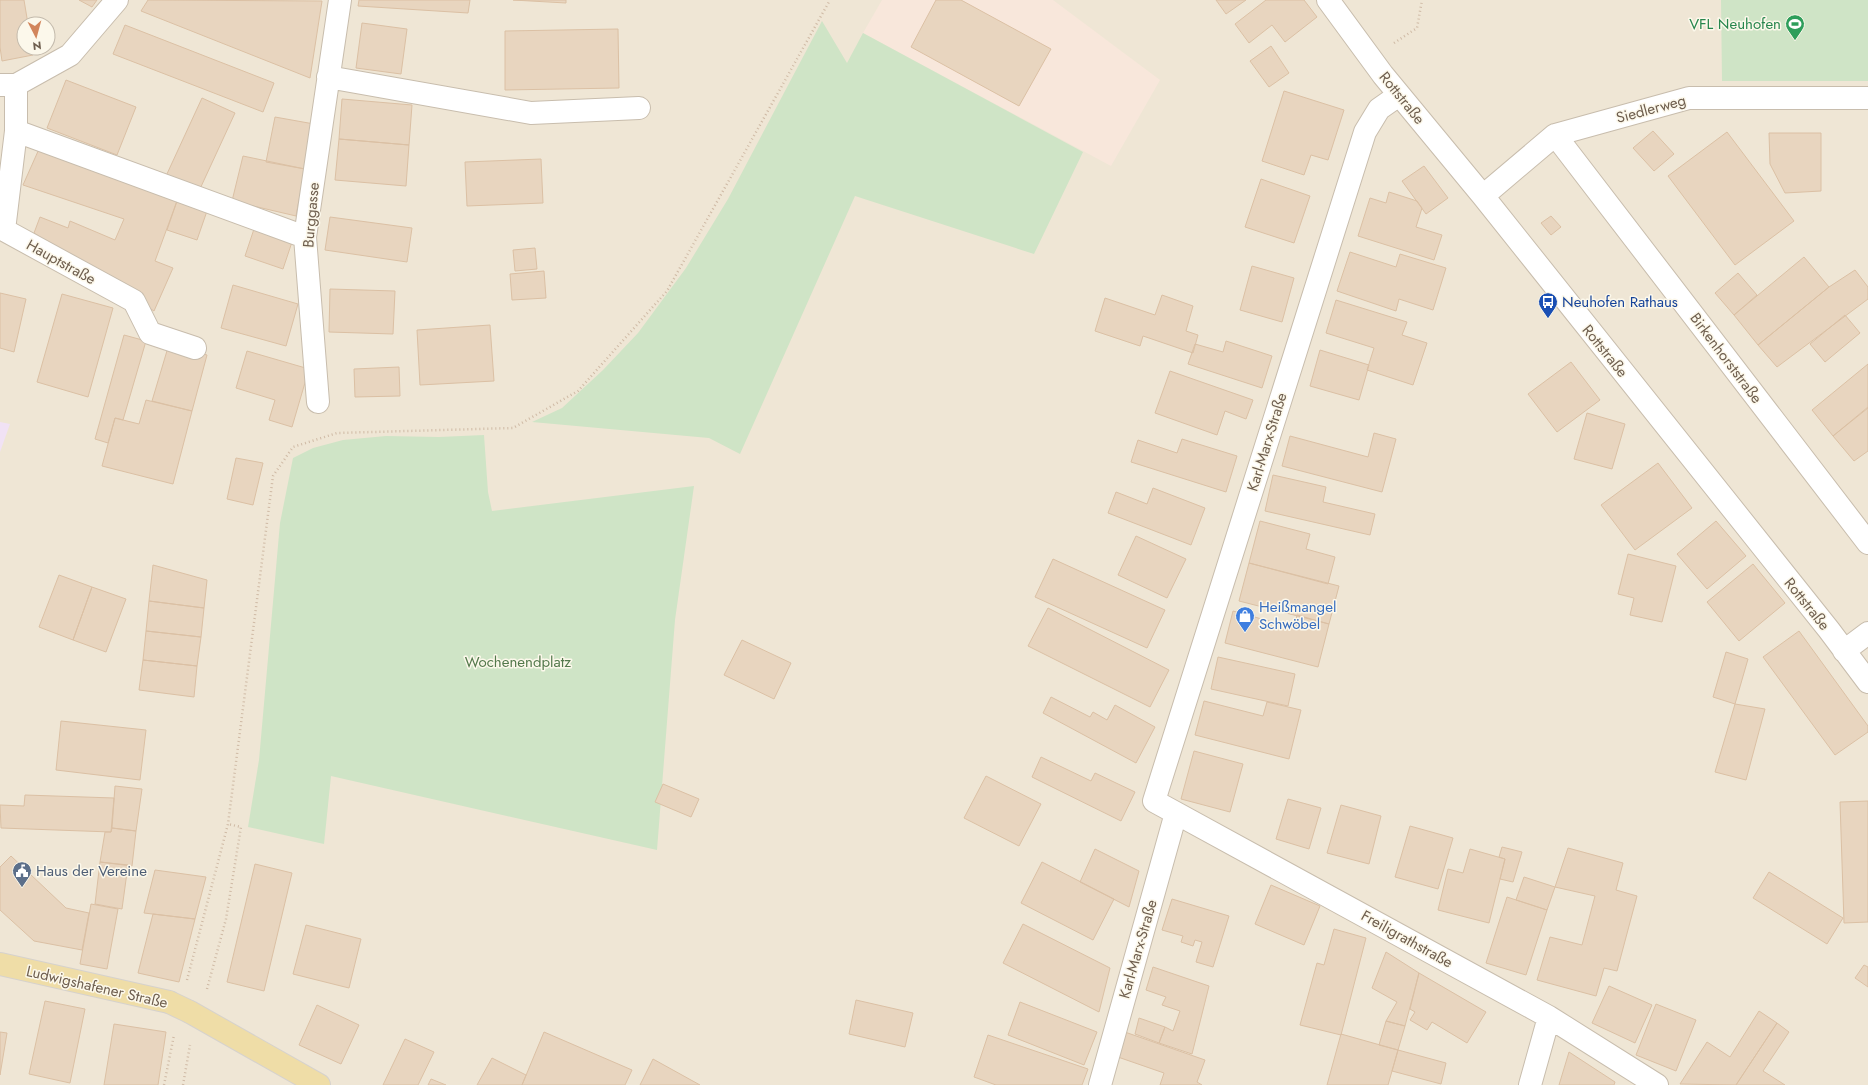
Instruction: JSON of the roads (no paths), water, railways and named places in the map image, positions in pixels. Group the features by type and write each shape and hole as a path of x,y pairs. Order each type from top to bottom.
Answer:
{"main road":[{"name":"Ludwigshafener Straße","path":"0,964 169,1002 194,1014 319,1085"}],"street":[{"name":"Hauptstraße","path":"117,0 70,55 8,85 16,131 4,230 134,301 150,333 195,348"},
{"name":"Burggasse","path":"318,402 305,237 340,0"},
{"name":"Rottstraße","path":"1328,0 1399,95 1483,196 1868,682"},
{"path":"328,77 531,113 639,108"},
{"name":"Karl-Marx-Straße","path":"1154,801 1365,132 1380,109 1399,95"},
{"name":"Siedlerweg","path":"1483,196 1555,134 1689,98 1868,98"},
{"path":"16,131 305,237"},
{"name":"Birkenhorststraße","path":"1555,134 1868,543"},
{"path":"1844,651 1868,633"},
{"name":"Freiligrathstraße","path":"1154,801 1548,1017 1656,1085"},
{"name":"Karl-Marx-Straße","path":"1100,1085 1176,813"},
{"path":"1530,1085 1548,1017"}],"place":[{"name":"VFL Neuhofen","path":"1795,41"},
{"name":"Neuhofen Rathaus","path":"1548,319"},
{"name":"Heißmangel Schwöbel","path":"1245,633"},
{"name":"Haus der Vereine","path":"22,888"}],"park label":[{"name":"Wochenendplatz","path":"518,662"}]}
